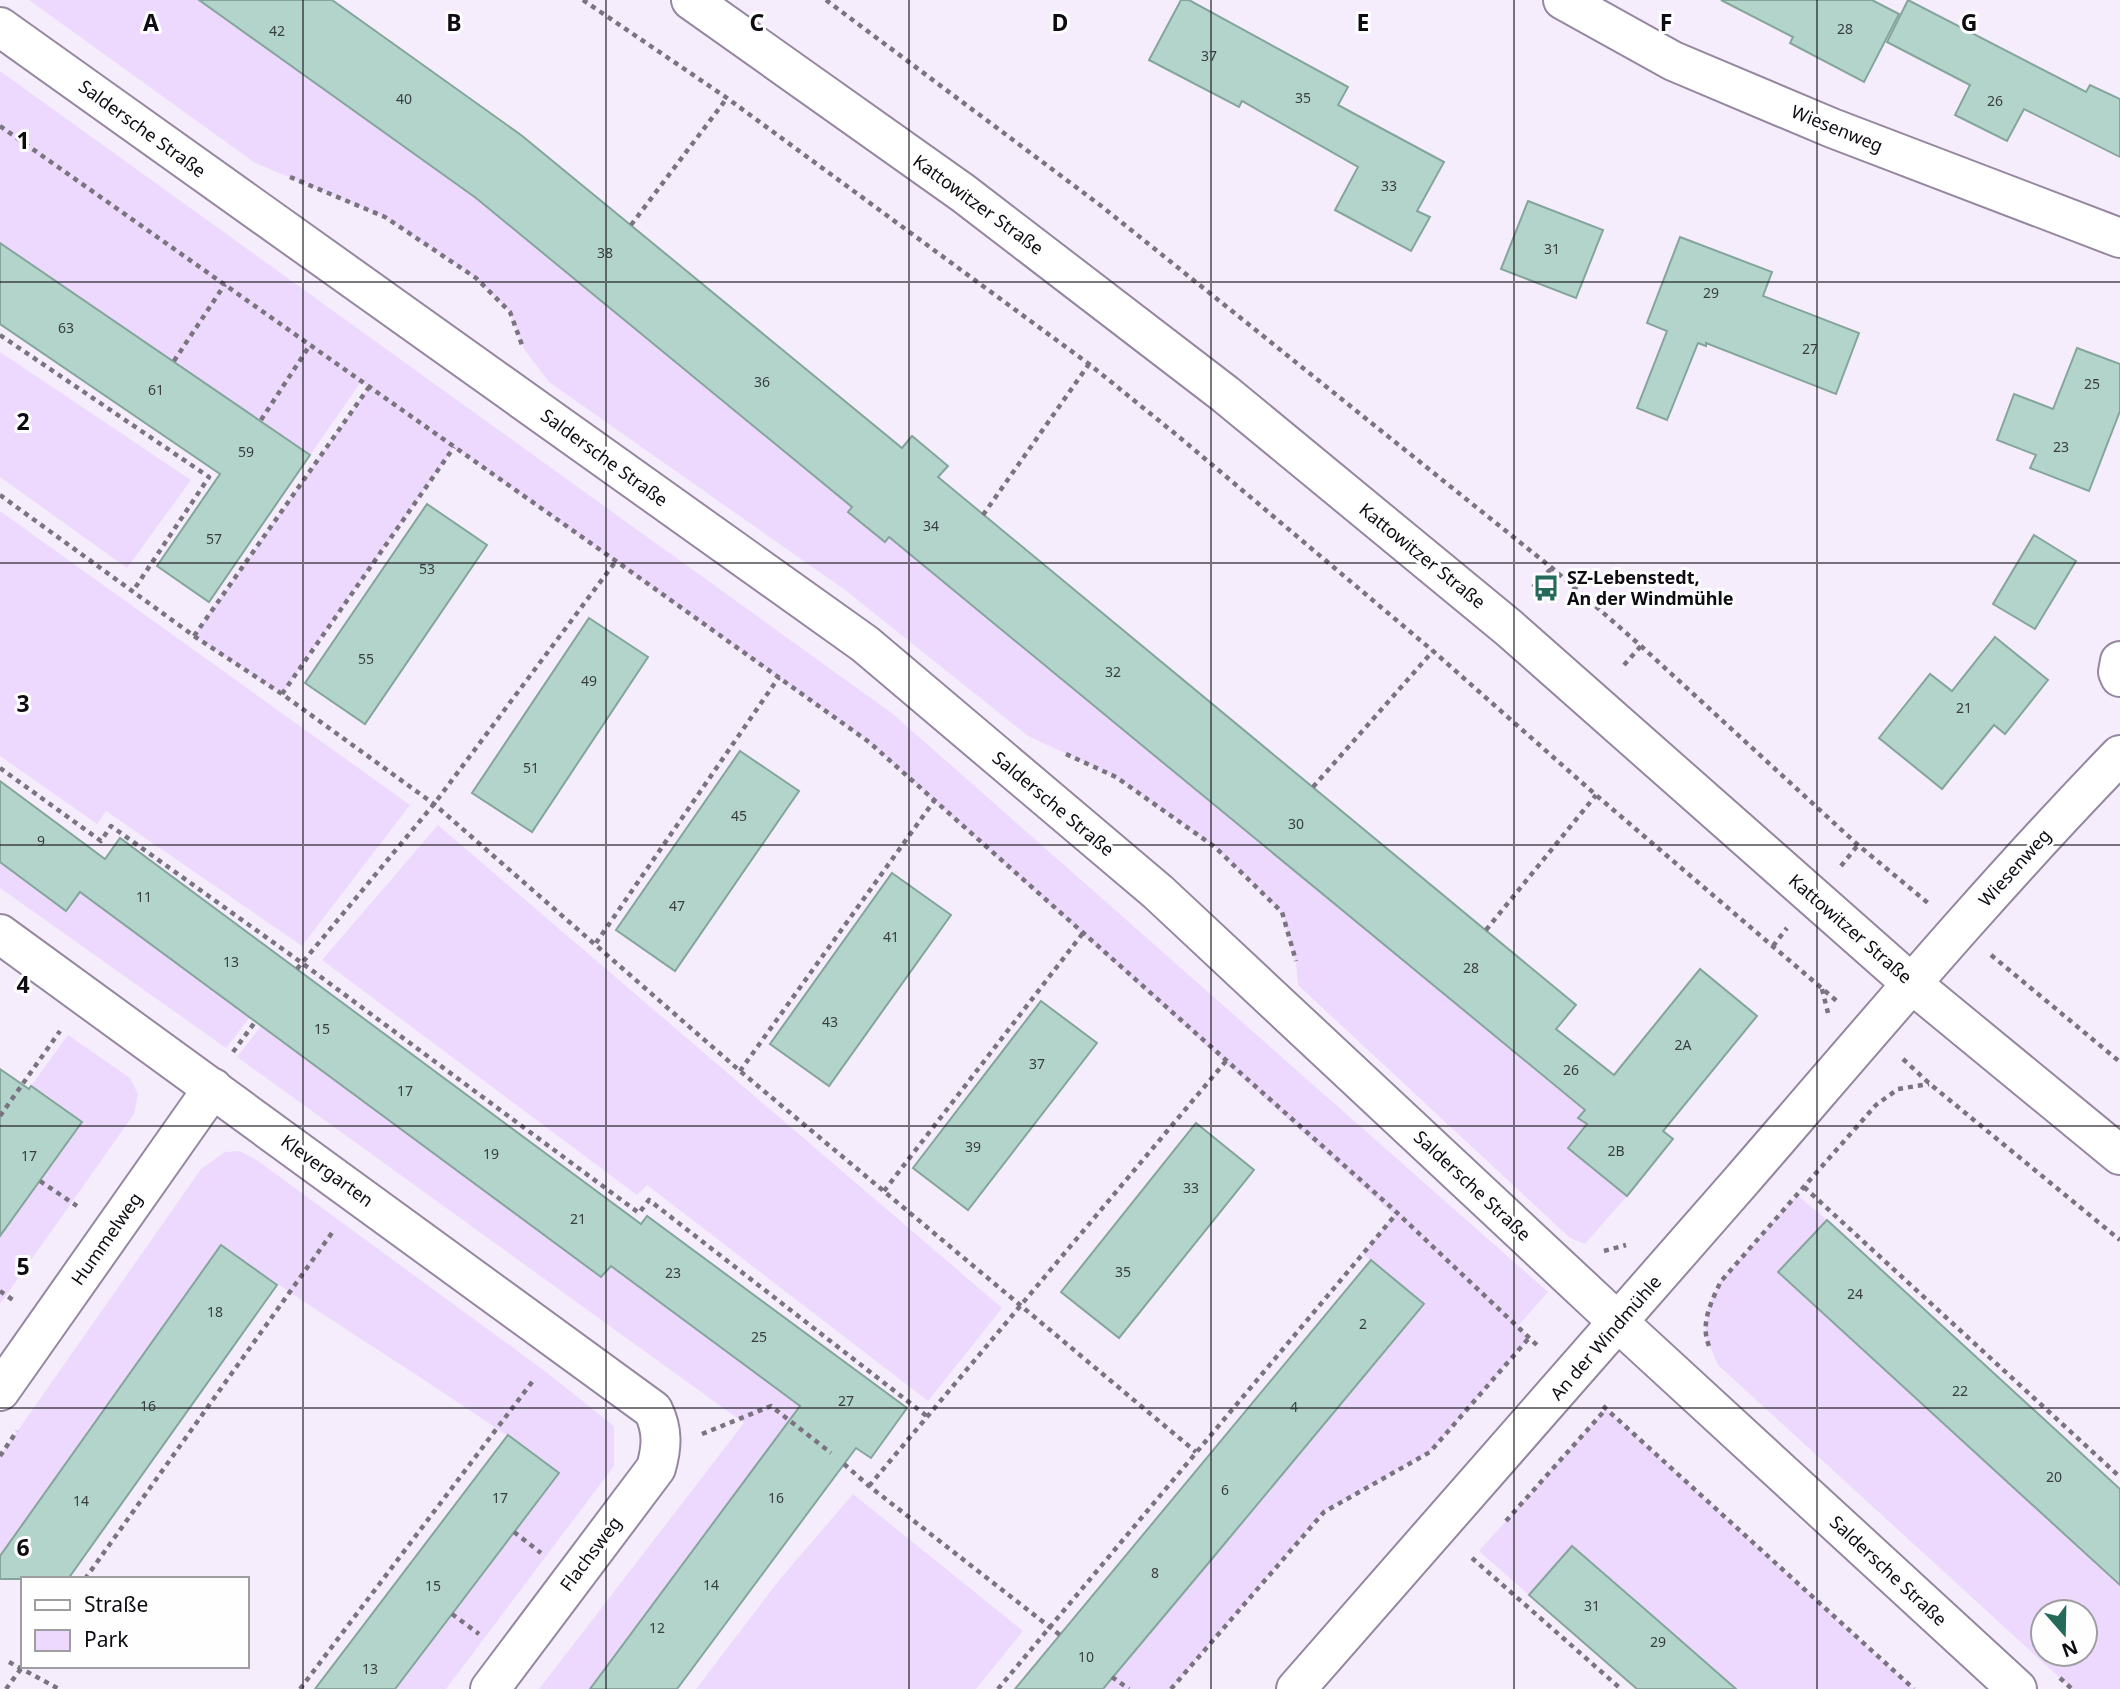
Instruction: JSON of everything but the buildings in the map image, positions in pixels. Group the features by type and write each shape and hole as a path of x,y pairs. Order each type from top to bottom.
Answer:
{"street":[{"name":"Kattowitzer Straße","path":"691,0 963,193 1225,394 1509,628 1912,984 2120,1155"},
{"name":"Wiesenweg","path":"1563,0 1673,61 1832,128 2120,238"},
{"name":"Saldersche Straße","path":"0,27 865,644 1158,892 1619,1323 2017,1689"},
{"path":"2120,661 2120,677"},
{"name":"Wiesenweg","path":"1912,984 2064,812 2120,755"},
{"name":"Klevergarten","path":"0,934 220,1074 653,1410"},
{"name":"An der Windmühle","path":"1296,1689 1572,1378 1912,984"},
{"name":"Hummelweg","path":"0,1391 220,1074"},
{"name":"Flachsweg","path":"490,1689 656,1468 661,1452 661,1436 659,1422 653,1410"}],"path":[{"path":"583,0 727,98 1089,364 1433,651 1822,989"},
{"path":"826,0 1100,205 1552,568 1858,845 2120,1062"},
{"path":"631,225 727,98"},
{"path":"0,126 869,742 1397,1213 1572,1378 1914,1689"},
{"path":"174,361 225,284"},
{"path":"0,335 209,477 133,591"},
{"path":"261,420 310,345"},
{"path":"983,514 1089,364"},
{"path":"194,636 369,387"},
{"path":"282,694 454,447"},
{"path":"0,495 194,636 282,694 434,804 740,1071 1196,1452"},
{"path":"297,969 434,804 617,561"},
{"path":"1533,587 1552,568"},
{"path":"1624,665 1641,646"},
{"path":"1313,787 1433,651"},
{"path":"596,943 779,677"},
{"path":"0,768 101,841 111,826 302,963 639,1213 649,1200 928,1417"},
{"path":"1486,930 1596,795"},
{"path":"740,1071 934,801"},
{"path":"884,1191 1083,933"},
{"path":"220,1074 255,1022"},
{"path":"0,1116 61,1030"},
{"path":"869,1486 1226,1061"},
{"path":"1713,1355 1705,1335 1709,1305 1721,1281 1876,1105 1898,1089 1930,1084 2120,1240"},
{"path":"40,1181 79,1207 71,1217"},
{"path":"1804,1187 2120,1478"},
{"path":"998,1689 1397,1213"},
{"path":"86,1577 340,1221"},
{"path":"1595,1247 1605,1251 1630,1244"},
{"path":"6,1310 20,1290"},
{"path":"0,1291 13,1300"},
{"path":"1171,1689 1324,1512 1430,1452 1529,1338"},
{"path":"300,1689 542,1369"},
{"path":"702,1433 771,1406 831,1453"},
{"path":"844,1464 1060,1634"},
{"path":"514,1532 546,1557"},
{"path":"1472,1558 1621,1689"},
{"path":"452,1614 484,1638"},
{"path":"9,1662 21,1667"},
{"path":"6,1689 21,1668"},
{"path":"24,1668 59,1689"},
{"path":"1112,1677 1129,1689"}],"green space":[{"path":"29,0 199,0 476,198 852,507 885,542 889,537 1585,1110 1579,1118 1587,1125 1568,1148 1627,1196 1585,1244 1570,1238 1298,985 1296,963 1282,912 1215,847 1116,777 1028,736 845,590 549,382 524,349 510,312 476,278 385,217 255,163"},
{"path":"0,71 893,714 1548,1292 1518,1326 1529,1338 1430,1452 1323,1512 1171,1689 1103,1689 1423,1304 1363,1254 1394,1215 869,742 454,447 282,694 194,636 369,387 361,382 310,455 0,243"},
{"path":"0,352 191,480 127,568 0,477"},
{"path":"0,511 410,805 302,946 106,811 97,824 0,756"},
{"path":"438,825 1002,1308 928,1401 647,1185 637,1195 322,960"},
{"path":"0,862 80,892 250,1017 226,1048 0,888"},
{"path":"261,1026 601,1277 611,1266 807,1411 590,1689 539,1689 744,1423 237,1057"},
{"path":"68,1035 130,1078 138,1094 134,1114 0,1304 0,1237 82,1122 31,1086"},
{"path":"240,1151 258,1161 542,1369 614,1426 614,1466 446,1689 395,1689 559,1473 476,1414 221,1245 0,1556 0,1456 201,1169 225,1152"},
{"path":"1797,1195 1827,1220 1779,1272 2120,1585 2120,1689 2072,1689 2049,1668 2099,1668 2099,1598 2029,1598 2029,1650 1718,1365 1705,1335 1709,1305 1721,1281"},
{"path":"1606,1409 1913,1689 1736,1689 1572,1546 1529,1595 1479,1551"},
{"path":"853,1494 1023,1631 976,1689 696,1689 780,1579"}],"place":[{"name":"SZ-Lebenstedt, An der Windmühle","path":"1546,588"}]}
